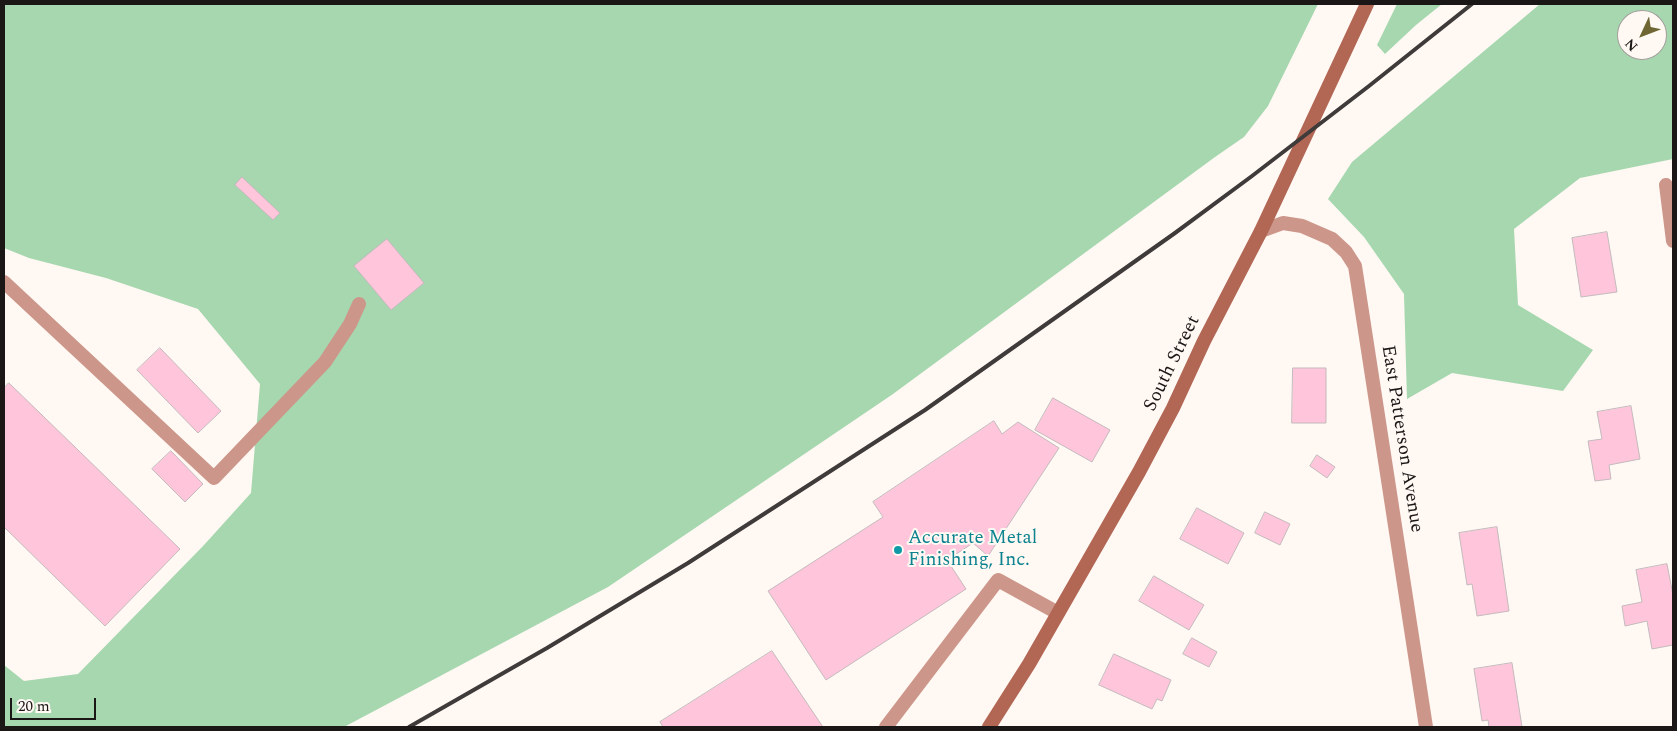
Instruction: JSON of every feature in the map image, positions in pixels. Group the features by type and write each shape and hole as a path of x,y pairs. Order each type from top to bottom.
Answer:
{"main road":[{"name":"South Street","path":"989,727 1029,664 1139,472 1261,231 1367,4"}],"street":[{"path":"1666,185 1673,241"},
{"name":"East Patterson Avenue","path":"1261,231 1283,223 1302,226 1332,239 1346,252 1355,266 1426,727"},
{"path":"4,282 214,478 325,362 350,324 359,304"},
{"path":"886,727 998,580 1058,613"}],"green space":[{"path":"4,4 1318,4 1268,106 1244,137 893,394 608,587 344,727 4,727 4,665 24,681 78,674 204,545 251,493 260,384 198,309 106,278 29,258 4,248"},
{"path":"1397,4 1442,4 1385,54 1377,45"},
{"path":"1540,4 1673,4 1673,159 1580,178 1514,229 1518,305 1593,350 1563,391 1452,373 1407,399 1404,294 1364,237 1328,199 1352,162"}],"building":[{"path":"242,177 280,213 273,220 235,185"},
{"path":"1607,232 1617,292 1581,297 1572,238"},
{"path":"387,239 424,283 391,310 354,266"},
{"path":"160,348 221,411 198,433 137,370"},
{"path":"1293,368 1326,368 1326,423 1292,423"},
{"path":"9,383 180,549 105,626 4,527 4,388"},
{"path":"1053,398 1110,430 1092,462 1035,430"},
{"path":"1631,406 1640,459 1609,465 1611,479 1595,481 1588,441 1602,439 1597,412"},
{"name":"Accurate Metal Finishing, Inc.","path":"994,421 1002,434 1018,422 1059,448 988,556 973,543 947,560 966,589 826,680 768,591 883,517 873,502"},
{"path":"171,451 203,484 185,502 152,469"},
{"path":"1317,455 1335,467 1327,478 1310,466"},
{"path":"1197,508 1244,533 1228,564 1180,539"},
{"path":"1265,512 1290,524 1280,545 1255,533"},
{"path":"1497,527 1509,611 1477,616 1472,584 1467,585 1459,533"},
{"path":"1667,564 1673,595 1673,645 1652,649 1647,621 1625,626 1622,606 1642,602 1636,570"},
{"path":"1154,576 1204,605 1189,630 1139,601"},
{"path":"1192,638 1217,652 1209,667 1183,654"},
{"path":"772,651 823,727 663,727 660,722"},
{"path":"1114,654 1171,680 1162,701 1157,699 1152,709 1099,685"},
{"path":"1512,663 1522,727 1489,727 1488,720 1482,721 1474,669"}],"railway":[{"path":"409,727 547,648 688,563 925,410 1175,233 1252,176 1472,4"}],"place":[{"name":"Accurate Metal Finishing, Inc.","path":"898,550"}]}
